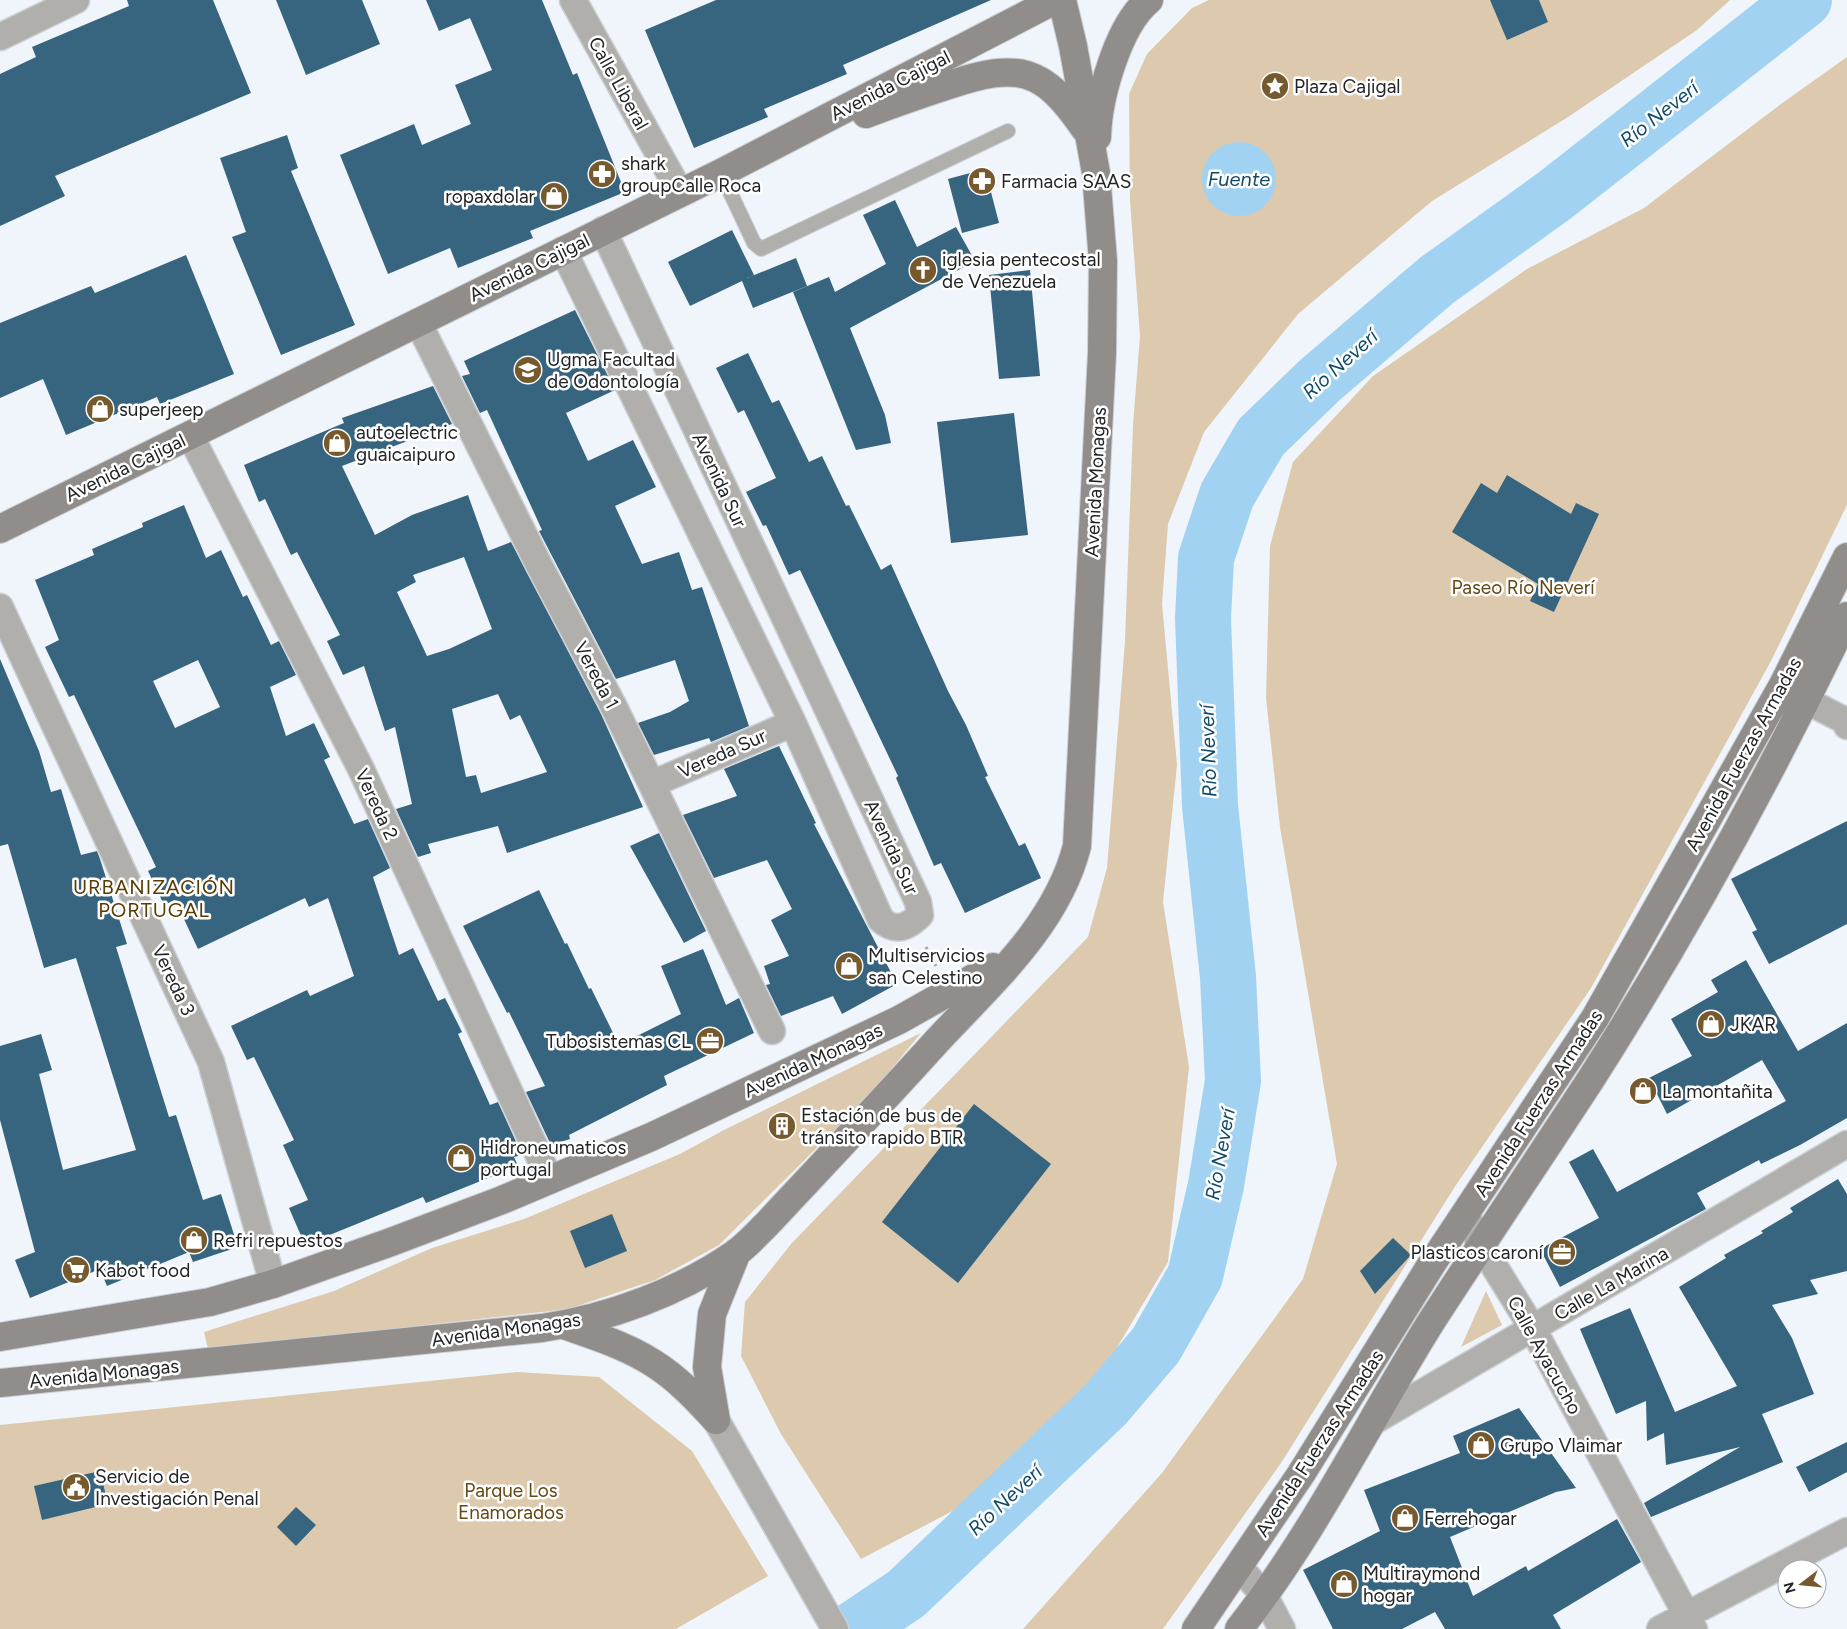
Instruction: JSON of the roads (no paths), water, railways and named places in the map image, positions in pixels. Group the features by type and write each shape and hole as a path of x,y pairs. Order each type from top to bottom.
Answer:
{"main road":[{"name":"Avenida Cajigal","path":"0,529 732,167 1055,0"},
{"name":"Avenida Monagas","path":"0,1383 494,1334 564,1325 656,1296 737,1252 774,1217 1020,951 1060,893 1071,869 1077,846 1102,353 1103,261 1096,173 1073,46 1062,0"},
{"path":"1096,173 1097,128 1104,90 1128,26 1149,0"},
{"path":"732,167 907,98 981,74 1008,71 1030,76 1050,87 1071,108 1089,134"},
{"name":"Avenida Fuerzas Armadas","path":"1196,1629 1240,1567 1301,1474 1466,1214 1595,1018 1783,685 1847,557"},
{"name":"Avenida Fuerzas Armadas","path":"1239,1629 1264,1595 1374,1421 1423,1336 1481,1244 1591,1078 1711,881 1807,701 1847,616"},
{"name":"Avenida Monagas","path":"2,1331 210,1302 273,1284 391,1242 550,1180 651,1137 899,1020 956,990 1020,951"},
{"path":"716,1420 707,1367 712,1314 737,1252"},
{"path":"564,1325 615,1343 653,1363 687,1388 716,1420"}],"street":[{"path":"0,37 76,0"},
{"name":"Calle Liberal","path":"573,0 680,192"},
{"name":"Avenida Sur","path":"563,250 793,723 881,920 888,926 898,929 912,923 920,915 918,902 603,230"},
{"name":"Vereda 1","path":"418,322 652,784 772,1031"},
{"name":"Vereda 2","path":"190,435 361,769 550,1180"},
{"name":"Vereda 3","path":"0,607 211,1062 273,1284"},
{"path":"1783,685 1807,701 1846,721"},
{"name":"Vereda Sur","path":"652,784 793,723"},
{"name":"Calle La Marina","path":"1374,1421 1847,1144"},
{"name":"Calle Ayacucho","path":"1466,1214 1481,1244 1533,1328 1690,1622"},
{"path":"716,1420 835,1629"},
{"path":"1660,1629 1690,1622 1847,1530"},
{"path":"1240,1567 1264,1595 1282,1629"}],"lane":[{"path":"732,167 754,243 761,249 1008,131"}],"water":[{"name":"Fuente","path":"1232,142 1246,142 1260,148 1270,158 1276,172 1274,193 1260,210 1246,216 1232,216 1218,210 1208,200 1202,186 1202,172 1208,158 1218,148"}],"waterway":[{"name":"Río Neverí","path":"854,1629 906,1594 1105,1405 1156,1345 1195,1276 1216,1185 1233,1081 1228,977 1210,806 1203,618 1206,558 1227,495 1261,437 1320,380 1437,280 1554,196 1804,0"}],"place":[{"name":"Plaza Cajigal","path":"1275,86"},
{"name":"shark groupCalle Roca","path":"602,174"},
{"name":"Farmacia SAAS","path":"982,181"},
{"name":"ropaxdolar","path":"554,196"},
{"name":"iglesia pentecostal de Venezuela","path":"923,270"},
{"name":"Ugma Facultad de Odontología","path":"528,370"},
{"name":"superjeep","path":"100,409"},
{"name":"autoelectric guaicaipuro","path":"337,443"},
{"name":"Multiservicios san Celestino","path":"849,966"},
{"name":"JKAR","path":"1711,1024"},
{"name":"Tubosistemas CL","path":"710,1041"},
{"name":"La montañita","path":"1643,1091"},
{"name":"Estación de bus de tránsito rapido BTR","path":"782,1126"},
{"name":"Hidroneumaticos portugal","path":"461,1158"},
{"name":"Refri repuestos","path":"194,1240"},
{"name":"Plasticos caroní","path":"1562,1252"},
{"name":"Kabot food","path":"76,1270"},
{"name":"Grupo Vlaimar","path":"1481,1445"},
{"name":"Servicio de Investigación Penal","path":"76,1487"},
{"name":"Ferrehogar","path":"1405,1518"},
{"name":"Multiraymond hogar","path":"1344,1584"}],"district":[{"name":"URBANIZACIÓN PORTUGAL","path":"154,898"}],"park label":[{"name":"Paseo Río Neverí","path":"1523,587"},
{"name":"Parque Los Enamorados","path":"511,1501"}]}
